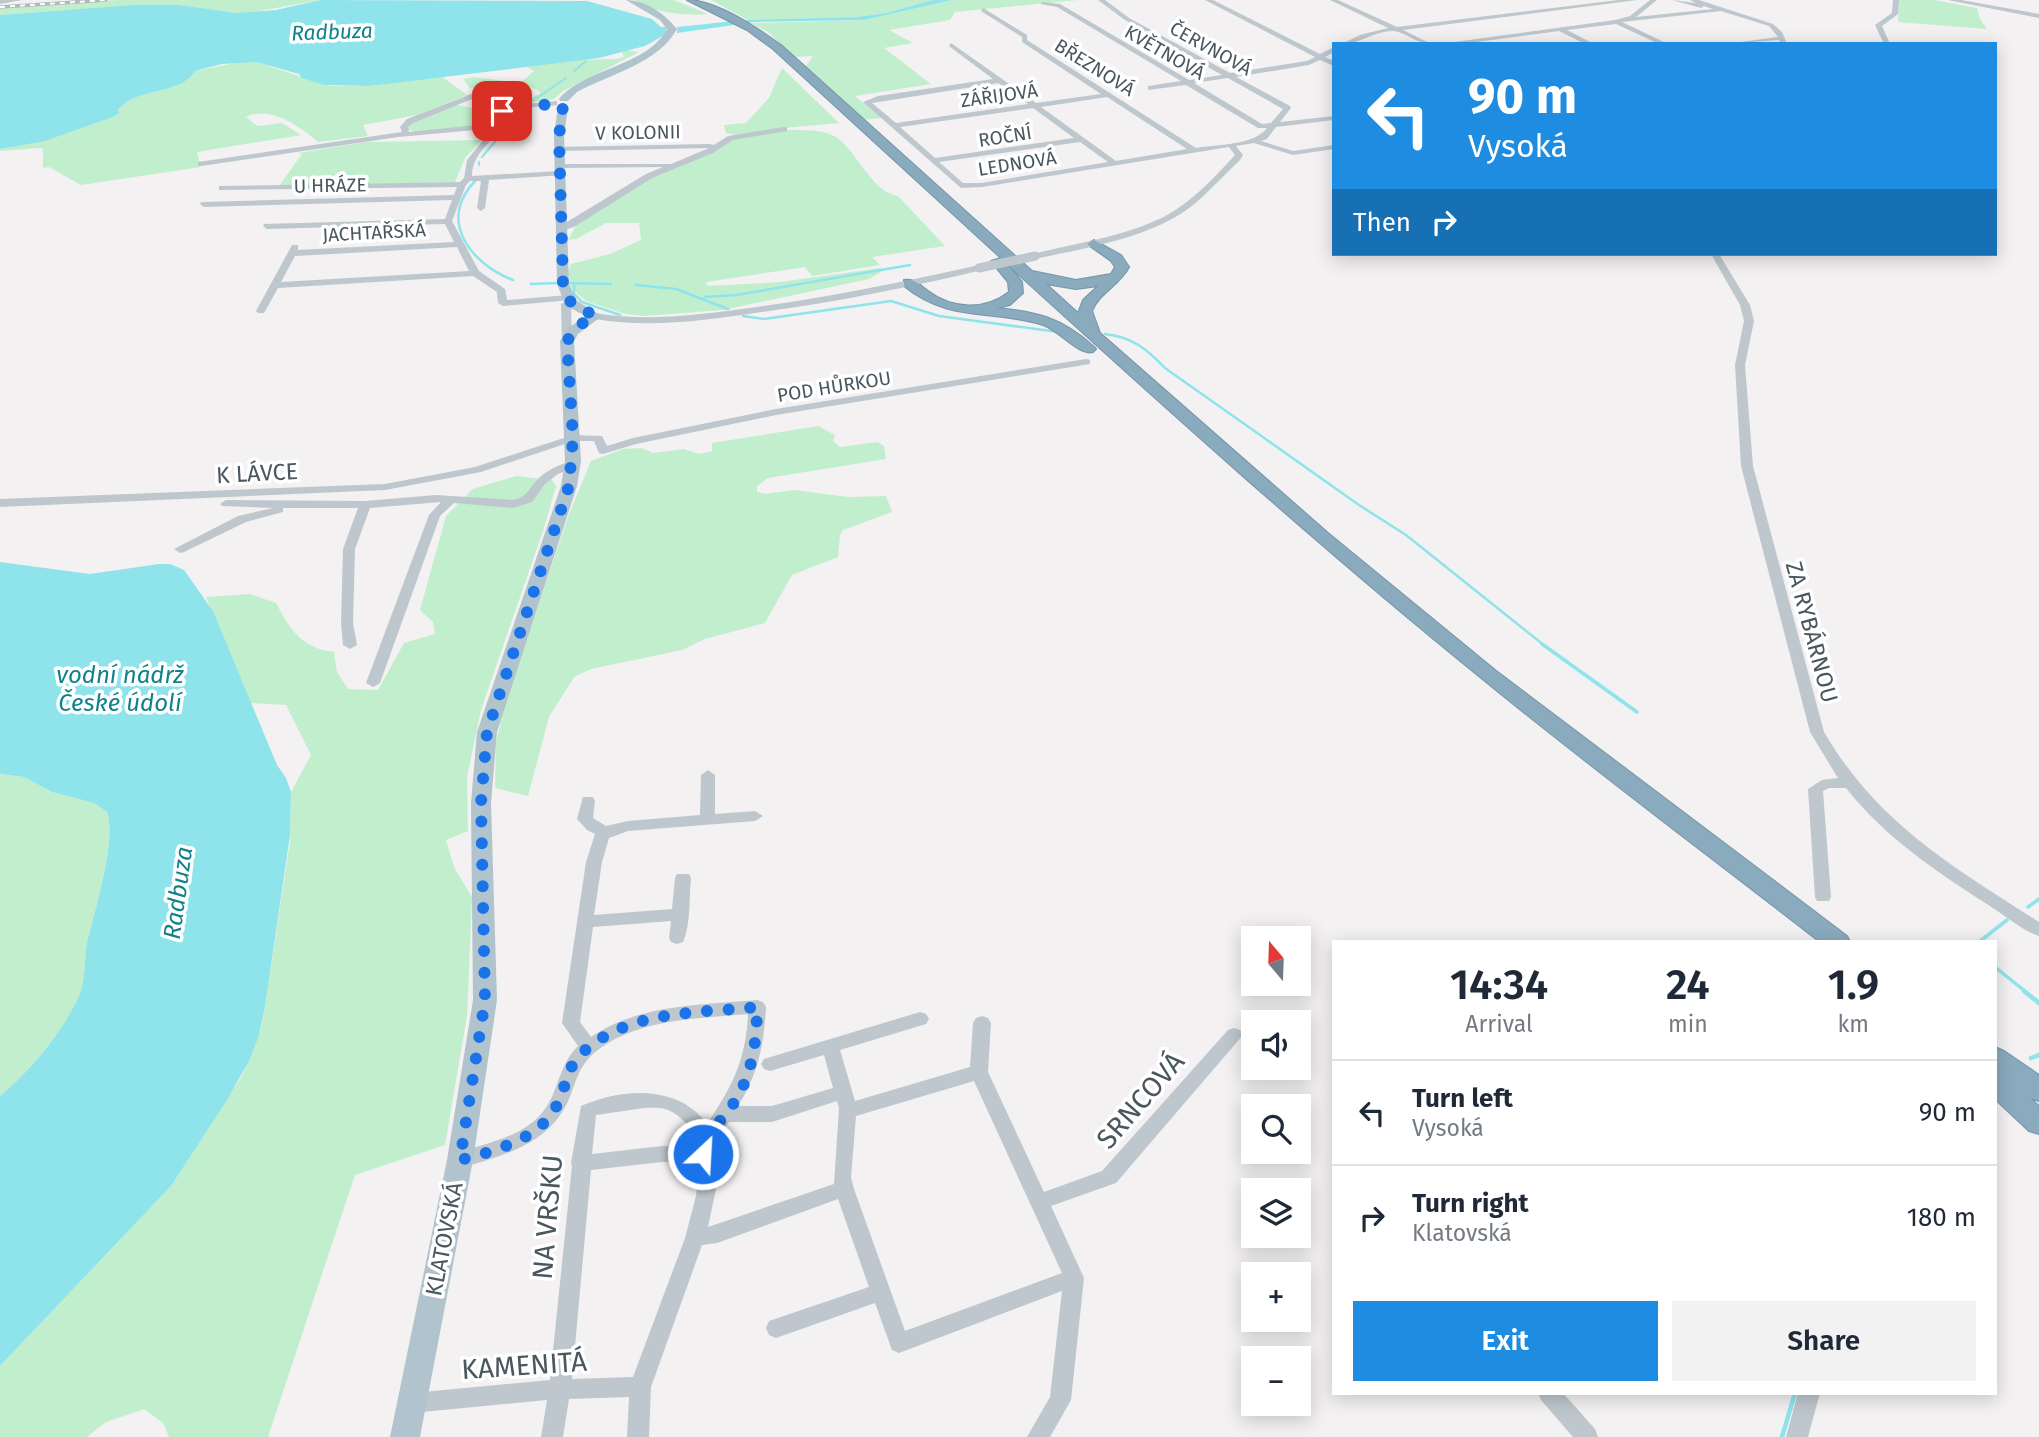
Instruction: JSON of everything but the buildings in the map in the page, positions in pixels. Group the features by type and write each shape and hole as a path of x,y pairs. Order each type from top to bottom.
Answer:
{"highway":[{"path":"687,1 743,29 791,63 976,228 1262,500 1454,661 1811,940"},
{"path":"791,63 996,258 1276,498 1488,674 1835,940"},
{"path":"976,228 990,235 1032,274 1044,280 1068,285 1087,285 1117,277"},
{"path":"1094,244 1121,263 1122,270 1084,307 1091,328 1105,341 1107,354"},
{"path":"956,309 990,306 1014,296 1017,289 1015,282 1001,268 996,258"},
{"path":"909,283 932,301 956,309 1044,320 1068,331 1096,356 1107,354"},
{"path":"1997,1059 2039,1090"},
{"path":"1997,1081 2039,1111"},
{"path":"1997,1082 2039,1123"}],"main road":[{"path":"560,103 573,90 657,47 671,36 672,27 667,21 630,0"},
{"name":"KLATOVSKÁ","path":"560,103 561,228 563,283 567,301"},
{"path":"567,301 595,316"},
{"path":"567,341 578,326 595,316"},
{"name":"KLATOVSKÁ","path":"405,1437 460,1160 485,1000 481,803 487,732 569,486 573,449 567,341"}],"street":[{"path":"0,2 19,0"},
{"name":"ČERVNOVÁ","path":"1101,0 1127,19 1287,108 1273,127"},
{"path":"1208,0 1332,62"},
{"path":"1333,0 1424,42"},
{"path":"1349,42 1367,34 1633,0"},
{"path":"1626,20 1654,0"},
{"path":"1675,0 1719,10"},
{"path":"1693,0 1771,26 1783,41"},
{"path":"1886,42 1878,25 1895,14 1896,0"},
{"path":"1953,0 2039,16"},
{"name":"KVĚTNOVÁ","path":"1043,4 1058,5 1261,126 1273,127"},
{"name":"BŘEZNOVÁ","path":"983,10 1025,36 1024,41 1195,151"},
{"path":"1460,42 1719,10"},
{"path":"1616,22 1661,42"},
{"path":"1560,29 1587,42"},
{"path":"1503,37 1513,42"},
{"path":"1765,42 1783,41"},
{"path":"951,45 1114,163"},
{"path":"1309,63 1332,50"},
{"path":"1151,88 1309,63 1332,62"},
{"name":"LEDNOVÁ","path":"1001,80 867,102 961,186 982,186 1254,141"},
{"path":"406,134 404,127 410,121 484,92"},
{"name":"ZÁŘIJOVÁ","path":"894,126 1109,94"},
{"path":"560,103 520,106 492,117 492,134 472,158 448,221 475,273 500,288 503,303 567,301"},
{"path":"1254,141 1264,137 1273,127 1332,118"},
{"path":"201,164 406,134 490,129"},
{"path":"430,135 490,129"},
{"path":"561,228 576,222 649,176 731,138 785,129"},
{"name":"ROČNÍ","path":"933,161 1082,139"},
{"path":"1254,141 1288,152 1332,147"},
{"path":"595,316 643,322 781,307 1094,244 1143,229 1175,214 1237,159 1239,155 1231,145"},
{"name":"V KOLONII","path":"559,149 718,146"},
{"path":"222,188 465,181 560,169 673,165"},
{"path":"481,208 485,178"},
{"name":"U HRÁZE","path":"204,204 458,197"},
{"path":"267,226 448,221"},
{"name":"JACHTAŘSKÁ","path":"275,285 293,250 458,244"},
{"name":"ZA RYBÁRNOU","path":"1716,256 1745,305 1749,321 1740,365 1745,450 1751,485 1817,732 1828,755 1847,783 1870,808 1915,847 2039,930"},
{"path":"261,311 275,285 475,273"},
{"name":"KLATOVSKÁ","path":"567,301 567,341"},
{"name":"POD HŮRKOU","path":"573,449 598,438 603,451 633,441 776,412 1086,362"},
{"path":"184,497 181,504 365,505 436,498 522,502 528,500 541,482 554,472 573,449"},
{"name":"K LÁVCE","path":"0,503 385,487 422,482 513,459 573,449"},
{"path":"373,682 435,515 450,500"},
{"path":"180,549 242,519 293,504"},
{"path":"350,645 346,623 349,549 365,505"},
{"path":"707,819 708,775"},
{"path":"1823,897 1815,789 1827,783 1847,783"},
{"path":"587,801 585,819 604,832 628,826 755,816"},
{"path":"588,1048 571,1023 594,862 604,832"},
{"path":"677,938 683,878"},
{"path":"587,922 680,914"},
{"path":"460,1160 500,1148 538,1128 556,1107 566,1076 575,1060 607,1035 631,1024 652,1019 757,1007 758,1036 745,1081 704,1147 708,1172 695,1238 640,1387 636,1426 638,1437"},
{"path":"770,1063 920,1019"},
{"path":"982,1023 979,1072 1073,1278 1060,1400 1038,1437"},
{"name":"SRNCOVÁ","path":"1038,1202 1109,1177 1234,1035"},
{"path":"830,1046 848,1111 842,1177 844,1189 899,1343 1073,1278"},
{"path":"848,1111 979,1072"},
{"path":"723,1114 772,1114 844,1091"},
{"name":"NA VRŠKU","path":"552,1437 560,1389 587,1111 603,1106 667,1102 700,1128 704,1147"},
{"path":"580,1163 704,1147"},
{"path":"695,1238 717,1234 844,1189"},
{"path":"776,1328 881,1292"},
{"name":"KAMENITÁ","path":"412,1403 560,1389 640,1387"},
{"path":"1551,1395 1587,1437"},
{"path":"1797,1437 1809,1395"}],"green space":[{"path":"116,0 321,0 249,13 222,13 179,5 139,5 0,15 0,8"},
{"path":"634,0 674,0 708,14 670,13"},
{"path":"711,0 933,0 886,13 857,17 748,20"},
{"path":"952,0 1078,0 955,12 950,20 889,30 913,43 884,48 931,84 855,96 882,118 862,120 805,67 813,56 795,57 768,32 751,23 864,20"},
{"path":"1899,0 1934,0 1977,8 1987,29 1898,22"},
{"path":"622,52 639,52 563,91 554,99 506,106 490,115 481,126 415,132 407,129 410,123 457,105 484,110 502,101 532,98 541,93 517,85 470,88 463,79 474,77 520,83 534,71 525,66 565,60 617,59 624,57"},
{"path":"240,62 256,62 330,86 370,86 441,76 467,95 417,115 363,125 368,136 318,142 284,119 274,115 255,114 246,117 257,126 282,123 301,135 197,152 201,167 81,185 49,167 43,168 43,149 0,151 50,139 119,115 118,109 127,102 182,82 195,71"},
{"path":"782,68 839,123 736,135 726,133 724,125 746,123 769,98"},
{"path":"784,130 821,132 840,140 879,186 898,196 945,246 872,257 880,265 812,276 805,267 706,282 708,286 780,282 881,268 881,272 869,279 723,310 644,316 625,314 586,301 571,288 568,272 571,264 610,254 641,240 639,223 606,223 576,239 568,240 576,226 606,204 670,167 733,139"},
{"path":"482,140 465,158 455,182 279,186 302,154 298,153 366,142"},
{"path":"818,426 835,435 833,441 840,447 877,442 884,446 886,459 768,478 757,486 757,492 765,494 794,490 848,497 886,496 892,512 843,530 838,557 792,575 765,623 705,639 682,650 591,669 574,677 549,717 528,796 495,788 496,743 504,708 569,514 591,461 623,449 642,448 653,453 684,449 699,454 712,451 712,443"},
{"path":"516,476 552,480 556,486 481,710 467,777 468,831 446,840 454,867 472,897 467,1016 445,1145 355,1175 268,1437 169,1437 163,1423 144,1409 106,1422 87,1437 0,1437 0,1366 171,1186 243,1074 261,1027 290,841 291,792 311,755 286,705 251,703 206,597 250,594 276,603 293,630 306,642 334,652 337,672 348,689 378,690 404,643 435,634 433,622 420,610 446,516 473,489"},
{"path":"0,774 24,777 52,792 94,803 107,812 109,841 87,943 79,996 64,1024 45,1050 0,1096"}],"water":[{"name":"Radbuza","path":"321,0 587,1 652,19 661,27 666,27 666,34 645,46 599,58 370,86 324,85 302,78 299,74 256,62 222,64 195,71 189,78 173,87 135,98 118,109 119,114 113,117 45,141 0,149 0,15 133,5 179,5 236,13 276,10"},
{"path":"933,0 952,0 864,20 755,22 677,33 677,27 744,20 857,17 886,13"},
{"name":"vodní nádrž České údolí","path":"0,562 90,574 159,564 170,564 184,570 213,611 277,765 291,792 290,835 265,1007 249,1061 171,1186 0,1366 0,1096 45,1050 64,1024 79,996 87,943 107,858 109,825 107,812 94,803 52,792 24,777 0,774"}],"waterway":[{"path":"574,71 586,61"},
{"path":"537,98 566,78"},
{"path":"508,123 522,108"},
{"path":"482,157 499,137"},
{"path":"476,180 464,195 459,210 459,225 464,239 472,252 484,263 513,280"},
{"path":"705,297 736,295 910,265"},
{"path":"531,284 558,283"},
{"path":"566,283 574,283"},
{"path":"574,283 611,284"},
{"path":"574,283 574,294 582,302 620,315"},
{"path":"636,285 676,289 728,309"},
{"path":"743,316 764,319 891,301 939,316 1058,332"},
{"path":"1105,334 1131,341 1145,350 1165,368 1359,505 1406,535 1545,646"},
{"path":"1542,644 1637,712"},
{"path":"2028,907 2039,899"},
{"path":"1982,940 2007,920"},
{"path":"1997,969 2026,992"},
{"path":"2024,991 2039,1003"},
{"path":"2031,1058 2039,1055"},
{"path":"1782,1437 1794,1395"}],"railway":[{"path":"0,7 106,0"}],"route":[{"path":"502,111 535,104 554,103 563,106 559,136 563,284 565,295 571,303 595,316 578,326 567,341 573,416 573,461 569,486 485,742 481,827 485,1000 460,1160 500,1148 538,1128 556,1107 566,1076 575,1060 588,1048 618,1029 652,1019 757,1007 758,1036 745,1081 736,1099 706,1140 703,1154"}]}
